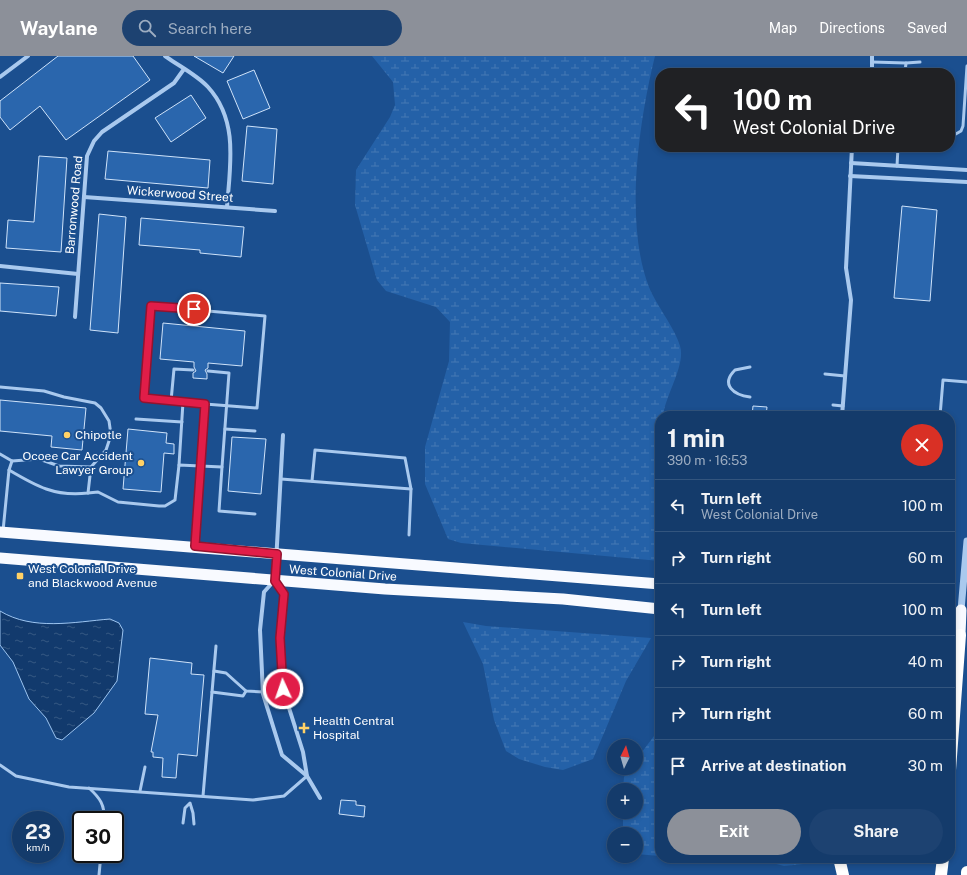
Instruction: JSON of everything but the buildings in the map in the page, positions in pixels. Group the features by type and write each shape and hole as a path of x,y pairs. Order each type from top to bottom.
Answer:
{"highway":[{"name":"West Colonial Drive","path":"1,532 195,546 277,554 655,584"},
{"name":"West Colonial Drive","path":"0,558 424,592 529,597 655,610"},
{"path":"955,695 959,610"},
{"path":"840,863 843,875"},
{"path":"941,875 942,863"}],"street":[{"path":"0,77 28,56"},
{"path":"165,56 207,86 219,101 231,137 227,208"},
{"path":"872,56 872,68"},
{"name":"Barronwood Road","path":"75,317 87,156 94,141 102,132 174,83 184,69"},
{"path":"842,411 851,300 846,268 852,152"},
{"path":"851,163 967,170"},
{"path":"850,176 967,182"},
{"name":"Wickerwood Street","path":"84,197 275,211"},
{"path":"0,266 78,274"},
{"path":"283,435 275,581 284,594 280,638 283,689 303,752 307,776"},
{"path":"959,610 967,541"},
{"path":"275,581 264,592 260,630 263,692 282,755 307,776 320,798"}],"lane":[{"path":"872,62 920,62"},
{"path":"905,68 906,63"},
{"path":"955,134 961,131 963,126 967,66"},
{"path":"897,166 898,152"},
{"path":"151,306 265,316 257,408 183,402 144,398 151,306"},
{"path":"750,367 735,370 729,378 731,389 735,393 750,397"},
{"path":"171,401 174,369 194,370"},
{"path":"208,371 229,373 218,511 255,514"},
{"path":"825,374 846,376"},
{"path":"940,411 943,380 967,382"},
{"path":"0,386 44,391 64,397 95,403 101,408 109,421 111,435 106,450 91,467 88,494"},
{"path":"9,470 49,492 74,495 98,492 118,502 165,506 176,500 183,402"},
{"path":"195,546 205,404"},
{"path":"833,405 843,406"},
{"path":"136,419 182,422"},
{"path":"225,429 255,431"},
{"path":"312,481 315,450 406,458 412,489 410,535"},
{"path":"0,454 12,461 39,459 59,466 91,467"},
{"path":"1,532 9,470 12,461"},
{"path":"179,465 222,467"},
{"path":"281,479 412,489"},
{"path":"203,796 216,646"},
{"path":"214,671 226,673 246,691 263,692"},
{"path":"212,692 243,696 246,691"},
{"path":"0,765 16,776 69,787 253,800 284,796 307,776"},
{"path":"140,791 145,767"},
{"path":"89,788 102,802 105,811"},
{"path":"192,795 190,803 194,824"},
{"path":"183,823 185,808 190,803"},
{"path":"99,875 100,863"}],"green space":[{"path":"372,56 655,56 639,141 636,203 637,233 641,261 649,287 678,339 681,354 678,371 667,399 664,411 655,411 655,561 461,543 448,539 425,484 425,447 449,361 450,322 436,307 386,291 377,280 355,205 356,170 390,117 395,105 393,82"},
{"path":"463,622 486,626 651,638 626,681 593,759 563,770 545,767 519,759 506,751 494,720 483,664"},
{"path":"655,735 655,856 643,855 643,827 623,827 623,819 643,819 643,783 624,783 625,775 643,775 643,751"},
{"path":"772,863 803,864 784,866"}],"water":[{"path":"0,611 26,621 40,623 54,624 110,619 119,623 123,630 117,681 94,713 62,740 56,738 46,718 29,699 13,662 0,645"}],"place":[{"name":"Chipotle","path":"67,435"},
{"name":"Ocoee Car Accident Lawyer Group","path":"141,463"},
{"name":"West Colonial Drive and Blackwood Avenue","path":"20,576"},
{"name":"Health Central Hospital","path":"304,728"}],"route":[{"path":"194,309 151,306 144,398 205,404 195,546 277,554 275,581 284,594 280,638 283,689"}]}
